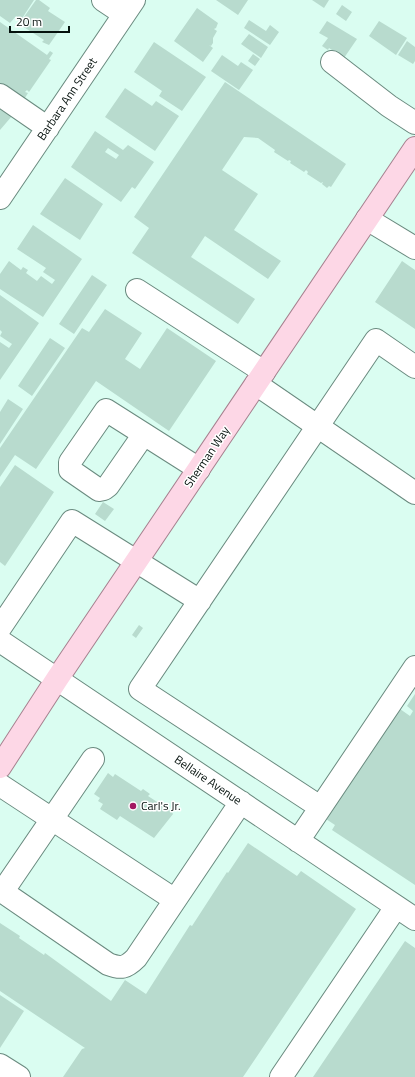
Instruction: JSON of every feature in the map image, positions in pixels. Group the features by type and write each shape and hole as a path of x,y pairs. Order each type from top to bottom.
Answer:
{"main road":[{"name":"Sherman Way","path":"0,767 57,679 415,148"}],"street":[{"path":"103,0 129,7"},
{"name":"Barbara Ann Street","path":"0,198 129,7"},
{"path":"332,62 415,123"},
{"path":"0,95 48,128"},
{"path":"367,219 415,248"},
{"path":"137,290 260,378 318,426 415,493"},
{"path":"320,807 140,689 376,340 415,367"},
{"path":"144,434 198,469"},
{"path":"0,628 72,521 200,601"},
{"name":"Bellaire Avenue","path":"0,641 415,919"},
{"path":"298,841 415,667"},
{"path":"93,759 1,890 108,964 120,968 128,966 136,958 241,802"},
{"path":"0,785 175,900"},
{"path":"281,1077 396,907"},
{"path":"0,1065 18,1077"}],"building":[{"path":"0,0 34,0 21,20 16,16 10,23 0,16"},
{"path":"36,0 39,0 50,8 48,11 65,22 49,45 42,42 44,40 19,24"},
{"path":"216,0 248,0 238,15"},
{"path":"312,0 329,0 324,8"},
{"path":"342,5 352,12 346,21 336,14"},
{"path":"197,8 218,23 214,29 217,31 213,38 213,43 211,46 209,45 213,48 203,62 174,41"},
{"path":"249,20 266,31 270,25 279,32 270,45 244,28"},
{"path":"327,21 357,39 344,58 329,48 328,50 322,46 328,38 319,33"},
{"path":"379,21 407,38 396,55 369,36"},
{"path":"0,22 47,55 50,51 53,53 49,59 51,60 29,92 27,90 25,92 28,93 23,101 0,85"},
{"path":"249,34 268,47 261,58 241,44"},
{"path":"407,41 415,47 415,61 413,64 398,55"},
{"path":"154,42 206,77 182,111 159,96 162,91 134,72"},
{"path":"253,54 260,59 255,66 248,61"},
{"path":"222,55 238,66 241,62 253,70 239,90 211,71"},
{"path":"225,82 346,164 331,187 329,186 327,188 322,184 323,182 321,183 307,174 308,172 306,170 304,172 290,163 291,161 288,161 274,152 275,150 258,138 244,137 222,170 258,194 234,230 281,261 268,279 205,236 191,257 255,299 238,324 132,253 149,228 134,217"},
{"path":"125,88 152,106 156,101 179,116 155,151 105,117"},
{"path":"0,107 12,116 0,130"},
{"path":"95,131 123,150 128,145 154,162 135,189 132,187 121,202 71,167","holes":["108,148 119,155 116,159 105,152"]},
{"path":"65,178 103,204 80,240 40,214"},
{"path":"33,225 82,259 43,317 0,289 0,274 9,261 21,270 23,267 28,270 26,273 37,281 41,276 52,284 55,280 43,272 46,268 17,249"},
{"path":"402,261 415,270 415,329 375,302"},
{"path":"92,275 107,285 74,334 59,324"},
{"path":"0,295 39,323 0,380 0,342 9,348 12,344 0,336 2,332 0,330"},
{"path":"105,309 142,333 125,359 140,369 167,328 216,361 169,431 96,381 36,469 15,455 0,477 0,448 82,328 89,332"},
{"path":"50,338 65,348 32,396 18,386"},
{"path":"8,399 23,409 0,444 0,412"},
{"path":"15,465 54,492 5,566 0,562 0,487"},
{"path":"103,502 114,509 105,521 95,514"},
{"path":"139,625 143,628 136,638 132,635"},
{"path":"415,694 415,885 332,830 335,825 326,819 400,709 410,716 413,711 407,706"},
{"name":"Carl's Jr.","path":"108,773 113,777 115,774 141,791 143,789 150,794 148,796 171,811 173,814 154,838 120,816 117,820 100,809 103,804 98,801 100,798 94,794"},
{"path":"248,843 297,876 301,871 356,909 243,1077 63,1077 82,1049 85,1048 0,991 0,923 20,936 19,938 44,955 45,953 111,1001 125,980 146,994 190,925 192,926"},
{"path":"405,941 415,948 415,1077 313,1077"},
{"path":"0,995 24,1011 0,1048"}],"place":[{"name":"Carl's Jr.","path":"133,806"}]}
